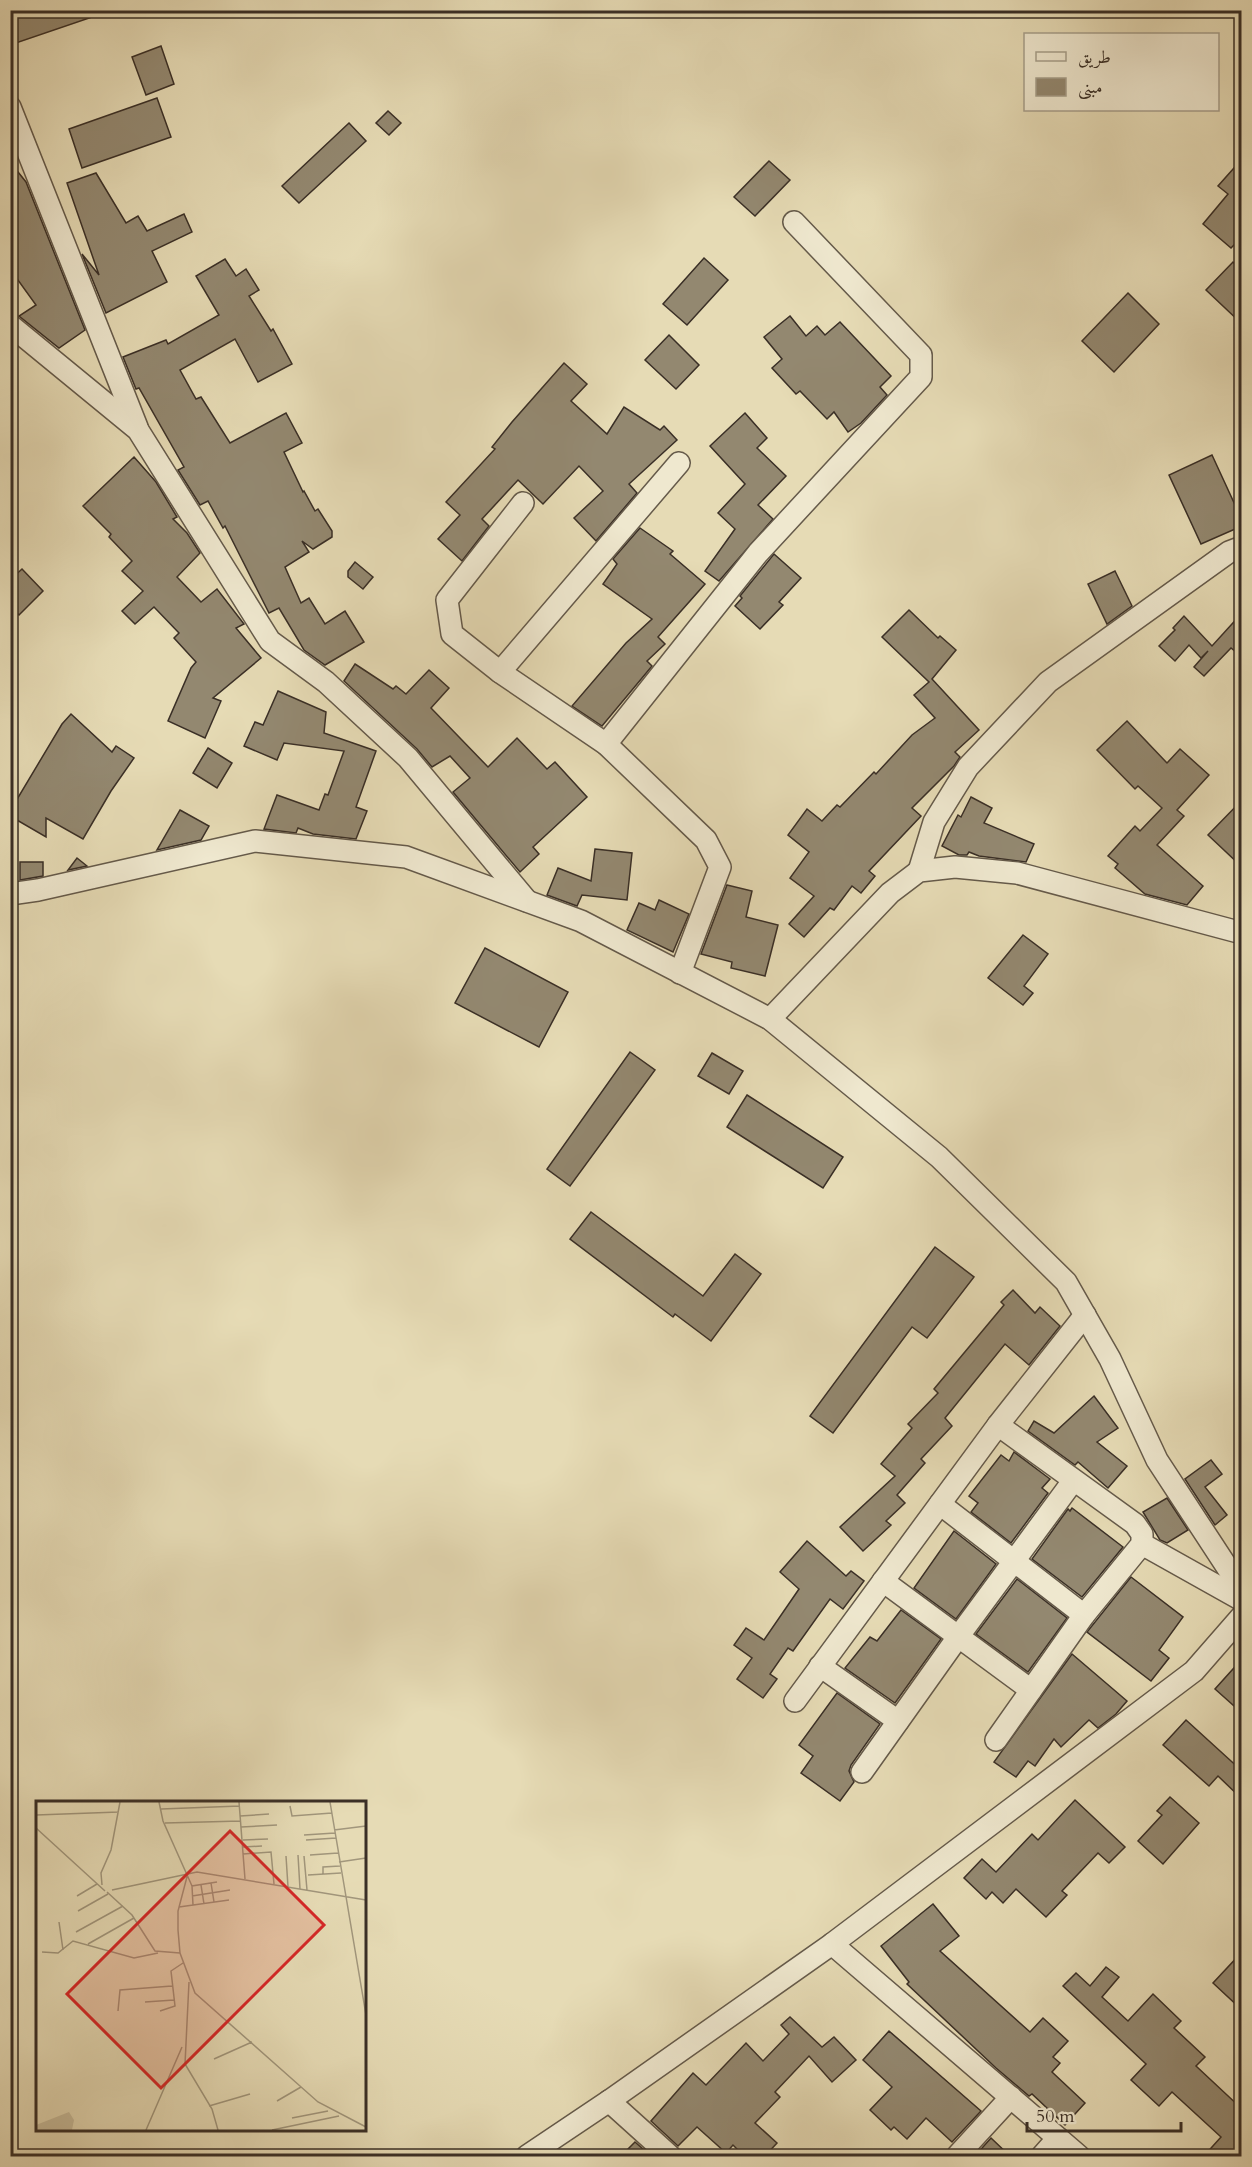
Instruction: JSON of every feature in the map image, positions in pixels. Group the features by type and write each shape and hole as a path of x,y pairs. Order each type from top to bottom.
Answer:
{"street":[{"path":"10,107 138,430 270,641 326,682 408,758 527,901"},
{"path":"606,744 758,553 921,377 921,355 794,222"},
{"path":"10,325 138,430"},
{"path":"500,672 679,464"},
{"path":"523,503 447,600 452,634 500,672 606,744 706,840 720,867 680,972"},
{"path":"918,871 934,822 968,767 1048,682 1229,552 1242,547"},
{"path":"10,894 38,890 255,841 406,857 581,921 770,1019 939,1157 1066,1282 1110,1359 1157,1460 1242,1590"},
{"path":"770,1019 890,893 918,871 956,867 1017,873 1242,933"},
{"path":"795,1701 998,1425 1086,1315"},
{"path":"996,1740 1084,1615 1142,1544 1142,1534 1135,1524 998,1425"},
{"path":"862,1772 1073,1481"},
{"path":"940,1504 1084,1615"},
{"path":"1142,1544 1242,1600"},
{"path":"883,1581 1031,1690"},
{"path":"527,2157 832,1944 1194,1671 1242,1616"},
{"path":"820,1666 898,1720"},
{"path":"832,1944 1079,2157"},
{"path":"957,2157 1011,2097"},
{"path":"609,2101 670,2157"},
{"path":"1042,2157 1058,2138"}],"building":[{"path":"10,10 101,10 101,14 10,45"},
{"path":"161,46 174,84 146,95 132,57"},
{"path":"157,98 171,137 82,168 69,129"},
{"path":"388,111 401,123 389,135 376,123"},
{"path":"349,123 366,141 299,203 282,186"},
{"path":"1242,159 1242,237 1231,248 1203,224 1228,194 1218,186"},
{"path":"769,161 790,180 755,216 734,197"},
{"path":"10,162 26,182 85,330 59,348 19,316 36,305 10,269"},
{"path":"96,173 126,223 138,216 147,231 184,214 192,232 152,251 167,282 106,313 82,254 99,275 67,183"},
{"path":"704,258 728,280 687,325 663,304"},
{"path":"225,259 236,276 246,269 259,290 249,296 271,331 273,329 292,364 258,382 235,339 180,370 196,399 201,397 230,443 286,413 302,443 284,452 303,492 315,511 318,509 332,531 332,537 313,549 302,541 309,552 285,567 301,603 309,598 325,624 345,611 364,642 325,665 304,650 279,608 269,613 225,526 223,528 208,501 200,505 178,470 184,467 139,388 136,389 123,357 166,340 168,344 219,315 196,276"},
{"path":"1233,262 1242,271 1242,324 1206,290"},
{"path":"1128,293 1159,324 1114,372 1082,341"},
{"path":"790,316 806,336 817,326 825,335 840,322 891,376 880,387 887,395 861,423 848,432 834,412 827,419 800,391 796,394 772,368 782,359 764,337"},
{"path":"669,335 699,365 676,389 645,360"},
{"path":"564,363 587,384 571,401 607,434 624,407 660,430 664,426 677,440 629,484 637,493 596,541 574,518 603,491 579,466 543,504 518,480 482,519 489,526 462,561 438,539 460,515 446,502 495,449 492,447 512,422"},
{"path":"745,413 767,438 757,448 786,476 758,505 773,519 719,581 705,571 735,529 718,513 745,484 710,446"},
{"path":"1212,455 1242,520 1242,526 1201,544 1169,475"},
{"path":"134,457 156,482 177,517 173,519 187,533 200,553 177,577 201,602 217,589 244,624 236,628 261,658 213,698 221,701 205,738 168,721 191,668 196,662 174,638 179,633 154,607 135,624 122,611 143,591 122,571 132,561 109,537 111,534 83,506"},
{"path":"640,528 673,551 670,554 705,584 658,637 665,644 647,661 652,666 602,726 572,706 626,643 652,619 603,584 617,564 613,559"},
{"path":"774,554 801,578 779,602 783,605 760,629 735,606 742,598 740,596"},
{"path":"355,562 373,577 363,589 348,577 348,571"},
{"path":"22,569 43,591 19,615 10,606 10,580"},
{"path":"1115,571 1132,606 1107,624 1088,584"},
{"path":"909,610 938,638 940,636 956,650 932,679 979,730 955,752 960,757 954,766 912,808 921,816 869,871 875,876 861,893 852,886 834,910 830,908 804,937 789,924 814,896 790,878 809,852 788,835 807,809 822,821 837,805 840,807 874,772 876,774 912,735 935,718 914,695 929,682 882,637"},
{"path":"1242,613 1242,657 1231,648 1204,676 1194,667 1208,651 1201,658 1189,645 1175,661 1159,646 1175,630 1173,628 1184,616 1212,646"},
{"path":"355,664 393,689 396,686 406,694 429,670 449,688 431,708 488,767 517,738 547,769 555,762 587,797 533,847 539,854 520,872 453,792 470,778 450,756 432,767 417,749 344,681"},
{"path":"278,691 326,712 324,733 376,751 356,807 367,811 356,839 313,834 298,828 296,833 264,829 277,795 319,810 325,794 328,795 344,751 284,743 277,760 244,746 255,722 263,725"},
{"path":"71,714 112,752 116,746 134,758 111,791 83,839 46,818 46,837 10,816 10,811 62,724"},
{"path":"1127,721 1167,763 1180,749 1209,775 1177,810 1184,816 1157,845 1203,886 1187,905 1145,894 1115,868 1118,864 1108,856 1135,826 1140,831 1162,808 1138,786 1135,789 1097,750"},
{"path":"208,748 232,763 217,788 193,773"},
{"path":"971,797 992,808 984,823 1034,844 1026,862 979,856 969,852 967,855 959,855 942,846 958,815 961,817"},
{"path":"1242,800 1242,867 1208,835"},
{"path":"180,810 209,826 201,840 157,850"},
{"path":"595,849 632,853 627,900 582,895 577,906 547,895 558,868 591,881"},
{"path":"77,858 87,866 68,870"},
{"path":"20,862 43,862 43,876 20,880"},
{"path":"727,885 752,891 746,917 778,925 765,976 731,968 732,962 701,954"},
{"path":"659,900 689,914 673,952 627,930 639,903 655,910"},
{"path":"1023,935 1048,954 1024,986 1033,993 1023,1005 988,978"},
{"path":"485,948 568,992 539,1047 455,1003"},
{"path":"630,1052 655,1070 570,1186 547,1169"},
{"path":"712,1053 743,1071 729,1094 698,1076"},
{"path":"747,1095 843,1157 823,1188 727,1127"},
{"path":"591,1212 703,1296 735,1254 761,1274 711,1341 675,1314 673,1317 570,1239"},
{"path":"935,1247 974,1277 927,1338 912,1327 833,1433 810,1416"},
{"path":"1013,1290 1035,1313 1040,1307 1060,1326 1029,1365 1005,1344 945,1418 952,1426 921,1459 925,1463 897,1495 905,1503 886,1521 891,1525 863,1551 840,1527 895,1476 881,1464 912,1428 908,1424 938,1393 934,1389 1004,1305 1001,1302"},
{"path":"1094,1396 1118,1428 1097,1442 1127,1466 1108,1488 1078,1462 1075,1465 1028,1431 1034,1421 1054,1433"},
{"path":"1014,1452 1050,1479 1042,1488 1048,1493 1011,1543 971,1512 978,1503 969,1496 1001,1455 1009,1461"},
{"path":"1211,1460 1222,1474 1205,1487 1227,1515 1215,1525 1185,1479"},
{"path":"1167,1498 1188,1530 1167,1543 1160,1540 1143,1512"},
{"path":"1072,1508 1123,1547 1082,1597 1032,1559 1068,1509 1070,1511"},
{"path":"954,1531 996,1564 956,1619 914,1588"},
{"path":"807,1541 846,1576 851,1571 864,1581 843,1609 830,1599 793,1651 788,1648 770,1674 777,1679 763,1698 737,1679 752,1658 734,1645 746,1628 764,1640 799,1589 780,1572"},
{"path":"1131,1577 1183,1617 1159,1650 1169,1658 1151,1681 1087,1632"},
{"path":"1017,1579 1067,1618 1028,1672 976,1634"},
{"path":"901,1610 941,1639 895,1703 845,1668 870,1637 877,1641"},
{"path":"1072,1654 1127,1701 1116,1714 1098,1728 1089,1720 1061,1747 1054,1739 1035,1766 1028,1761 1016,1777 994,1762"},
{"path":"1242,1659 1242,1713 1215,1689"},
{"path":"837,1693 880,1724 851,1765 849,1771 854,1782 840,1801 801,1773 813,1756 799,1745"},
{"path":"1186,1720 1242,1771 1242,1799 1218,1776 1209,1786 1163,1745"},
{"path":"1170,1797 1199,1823 1163,1864 1138,1841 1162,1815 1157,1811"},
{"path":"1075,1800 1125,1847 1109,1863 1098,1853 1062,1891 1067,1895 1046,1917 1016,1889 1003,1903 992,1892 986,1899 964,1878 982,1859 996,1872 1032,1834 1038,1840"},
{"path":"933,1904 959,1936 940,1951 1030,2032 1043,2018 1068,2041 1053,2057 1060,2063 1052,2072 1085,2103 1065,2125 1032,2094 1029,2096 996,2068 907,1984 909,1982 881,1946"},
{"path":"1242,1952 1242,2010 1213,1983"},
{"path":"1106,1967 1119,1977 1102,1997 1128,2021 1153,1994 1181,2021 1174,2028 1205,2057 1196,2066 1242,2109 1242,2157 1203,2157 1221,2137 1172,2092 1159,2106 1131,2080 1146,2064 1063,1986 1076,1973 1090,1986"},
{"path":"790,2017 822,2047 834,2037 856,2060 832,2082 809,2056 775,2092 780,2097 755,2123 777,2143 764,2157 745,2157 733,2145 726,2153 697,2127 678,2146 651,2121 693,2073 706,2085 746,2043 763,2061 789,2034 781,2025"},
{"path":"889,2031 981,2111 952,2142 926,2118 907,2139 894,2127 891,2130 870,2110 892,2087 863,2060"},
{"path":"991,2138 1011,2157 974,2157"},
{"path":"635,2142 652,2157 620,2157"}]}
